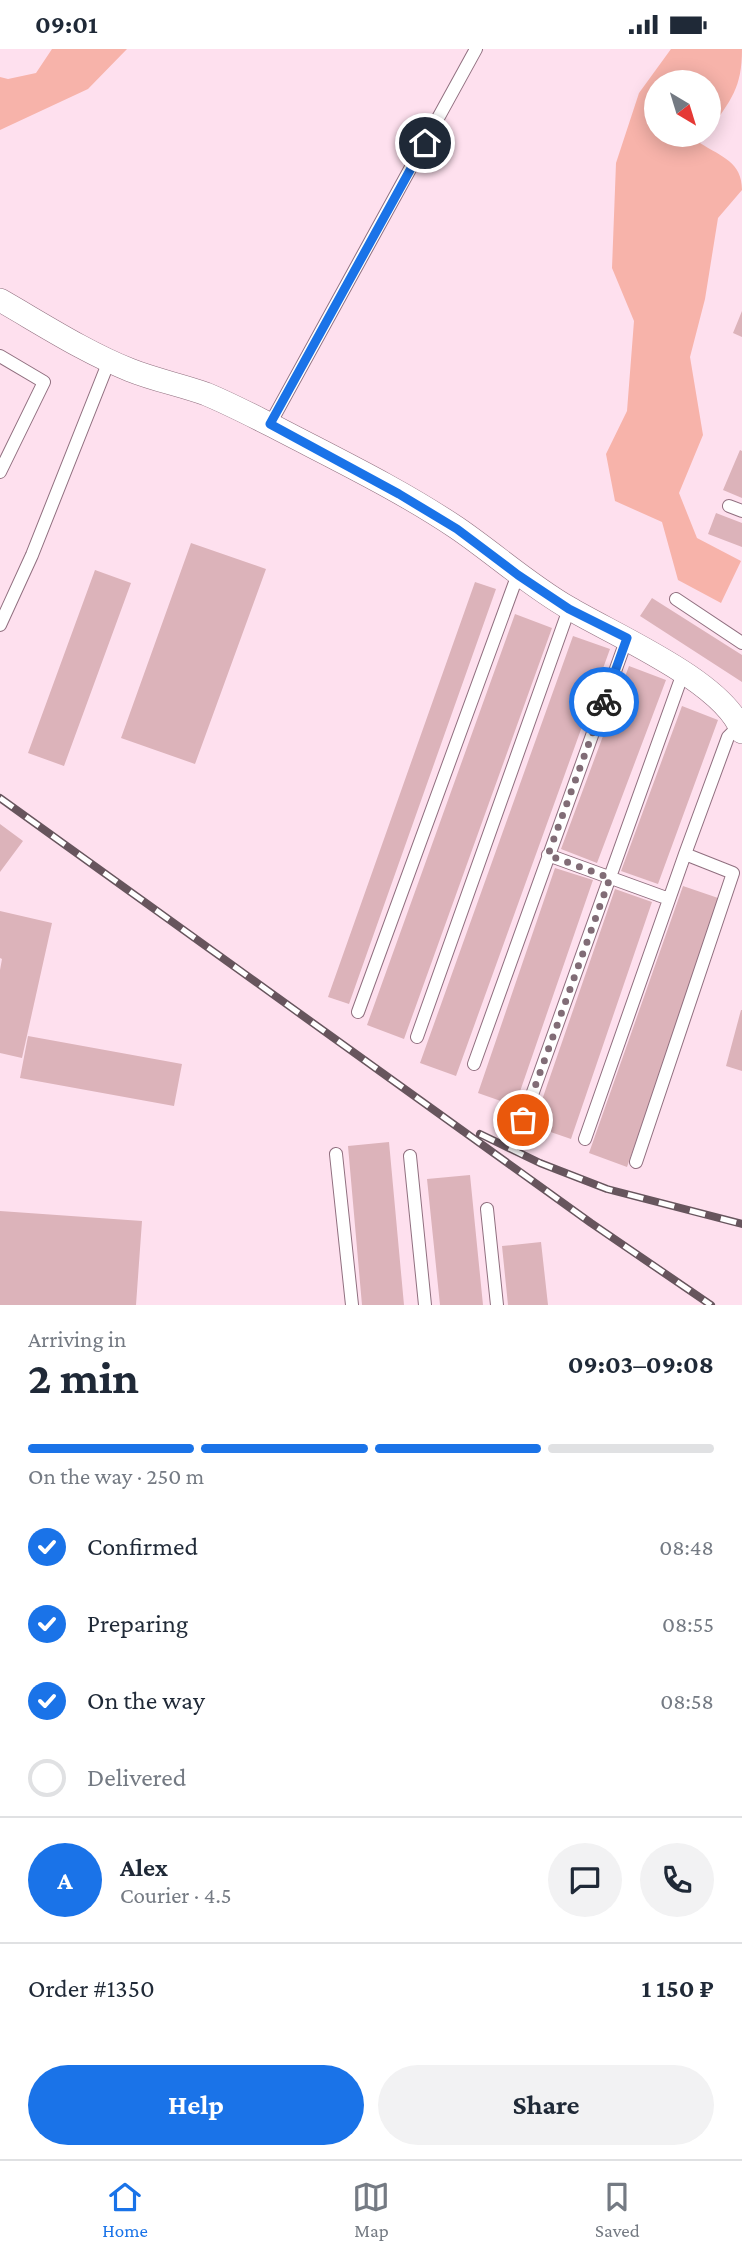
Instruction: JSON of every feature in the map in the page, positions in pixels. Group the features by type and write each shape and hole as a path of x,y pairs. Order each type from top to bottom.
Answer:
{"street":[{"path":"0,300 109,361 159,381 206,394 270,424 399,494 457,529 569,609 627,638 684,673 721,700 741,727"}],"lane":[{"path":"270,424 476,49"},
{"path":"0,356 44,382 0,472"},
{"path":"0,625 32,555 109,361"},
{"path":"729,506 742,511"},
{"path":"358,1012 518,575"},
{"path":"676,599 742,643"},
{"path":"417,1037 569,609"},
{"path":"474,1064 627,638"},
{"path":"523,1120 684,673"},
{"path":"585,1139 728,737 741,727"},
{"path":"636,1162 738,871 685,854"},
{"path":"548,855 669,899"},
{"path":"336,1154 352,1305"},
{"path":"410,1156 425,1305"},
{"path":"486,1209 497,1305"}],"shaded area":[{"path":"52,49 127,49 88,89 0,130 0,77 8,79 36,73"},
{"path":"671,49 742,49 737,84 721,114 721,70 656,70"},
{"path":"644,86 644,147 707,147 729,161 739,173 741,181 742,190 718,218 705,299 690,357 703,435 679,493 697,538 741,561 721,603 678,580 662,522 615,501 606,454 627,411 634,321 612,268 616,163 639,93"}],"building":[{"path":"742,311 742,337 733,333"},
{"path":"740,450 742,451 742,498 723,490"},
{"path":"716,513 742,523 742,547 708,534"},
{"path":"191,543 266,569 195,764 121,738"},
{"path":"95,570 131,583 64,766 28,753"},
{"path":"475,582 496,589 349,1004 328,997"},
{"path":"652,598 742,655 742,682 640,616"},
{"path":"515,614 552,628 404,1039 367,1025"},
{"path":"573,636 610,649 456,1076 420,1063"},
{"path":"629,666 666,680 597,863 561,849"},
{"path":"682,706 718,720 658,884 621,871"},
{"path":"0,824 23,841 0,872"},
{"path":"555,868 593,880 515,1106 478,1093"},
{"path":"683,886 721,899 627,1167 589,1153"},
{"path":"615,889 652,902 571,1139 533,1126"},
{"path":"0,911 52,923 22,1058 0,1053"},
{"path":"742,1010 742,1071 726,1066"},
{"path":"28,1036 182,1064 174,1106 20,1078"},
{"path":"389,1142 404,1305 362,1305 348,1146"},
{"path":"470,1175 483,1305 440,1305 427,1179"},
{"path":"0,1211 142,1221 136,1305 0,1305"},
{"path":"541,1242 548,1305 508,1305 502,1246"}],"railway":[{"path":"0,798 591,1223 711,1305"},
{"path":"480,1134 540,1163 607,1189 742,1224"}],"way so far":[{"path":"523,1120 610,878 548,855 604,702"}],"route":[{"path":"425,143 270,424 399,494 457,529 569,609 627,638 604,702"}]}
